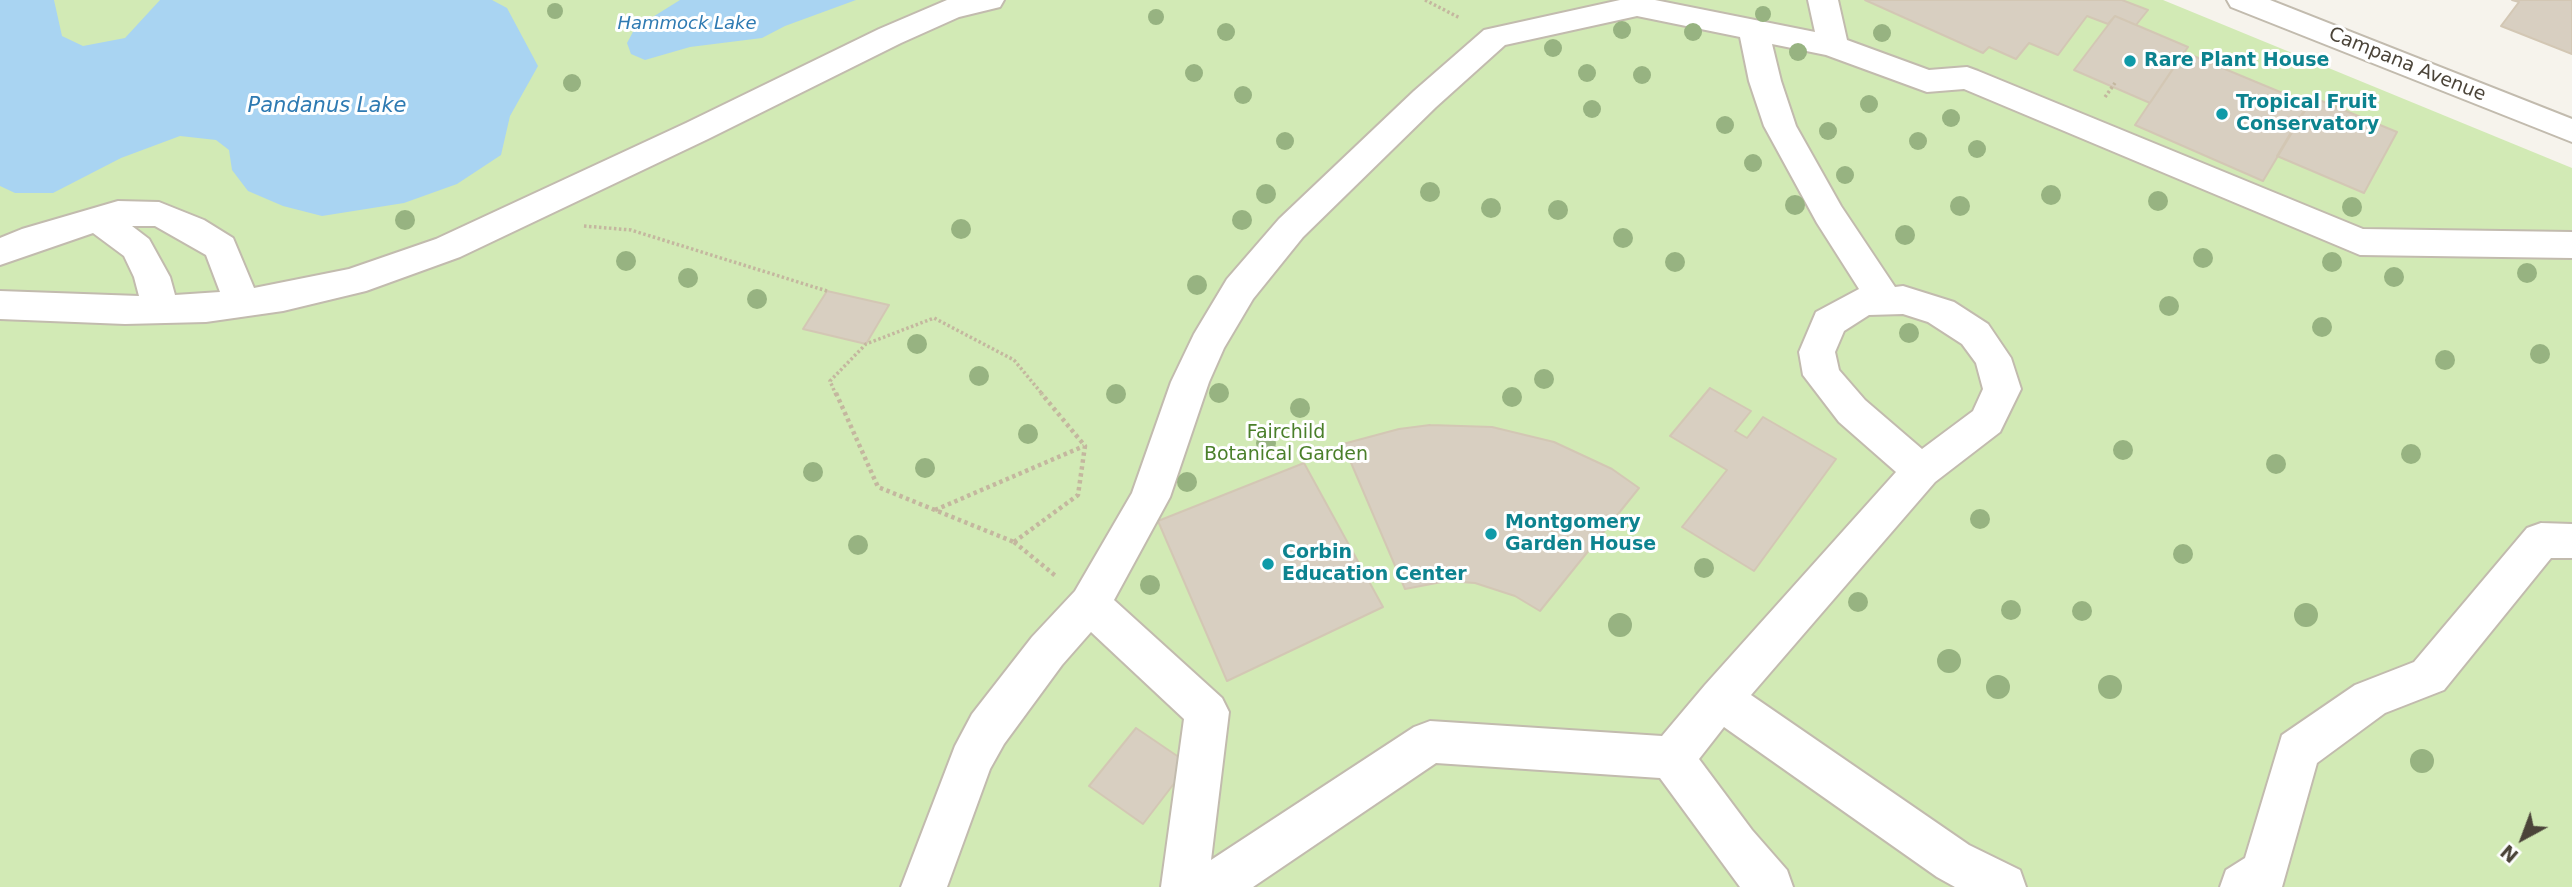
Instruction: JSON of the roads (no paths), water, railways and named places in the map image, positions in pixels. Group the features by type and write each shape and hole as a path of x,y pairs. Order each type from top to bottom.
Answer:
{"street":[{"path":"0,305 206,309 352,282 429,256 947,4 989,0"},
{"path":"1824,0 1833,46"},
{"name":"Campana Avenue","path":"2242,0 2572,131"},
{"path":"924,887 971,761 988,729 1047,651 1090,604 1150,497 1190,382 1207,344 1240,289 1291,228 1425,99 1495,37 1637,6 1833,46 1927,81 1967,78 2360,242 2572,245"},
{"path":"1755,30 1765,81 1780,127 1829,214 1885,301"},
{"path":"0,252 118,213 159,214 192,229 221,247 242,304"},
{"path":"99,219 136,248 152,277 161,309"},
{"path":"1672,758 1720,698 1921,471 1987,421 2002,389 1993,358 1975,334 1941,312 1903,300 1862,302 1829,321 1817,352 1822,375 1852,411 1921,471"},
{"path":"2243,887 2264,873 2298,750 2370,699 2429,676 2541,540 2572,541"},
{"path":"1090,604 1207,712 1184,887"},
{"path":"1720,698 1953,861 2003,887"},
{"path":"1212,887 1430,742 1672,758"},
{"path":"1672,758 1736,846 1770,887"}],"water":[{"name":"Pandanus Lake","path":"0,0 54,0 62,36 83,46 125,38 160,0 492,0 507,8 538,66 510,116 501,155 457,184 404,203 322,216 283,206 248,191 232,170 229,150 216,140 180,136 121,158 53,193 15,193 0,186"},
{"name":"Hammock Lake","path":"680,0 856,0 785,26 762,38 690,47 645,60 631,54 627,43 635,28"}],"place":[{"name":"Rare Plant House","path":"2130,61"},
{"name":"Tropical Fruit Conservatory","path":"2222,114"},
{"name":"Montgomery Garden House","path":"1491,534"},
{"name":"Corbin Education Center","path":"1268,564"}],"park label":[{"name":"Fairchild Botanical Garden","path":"1286,444"}]}
